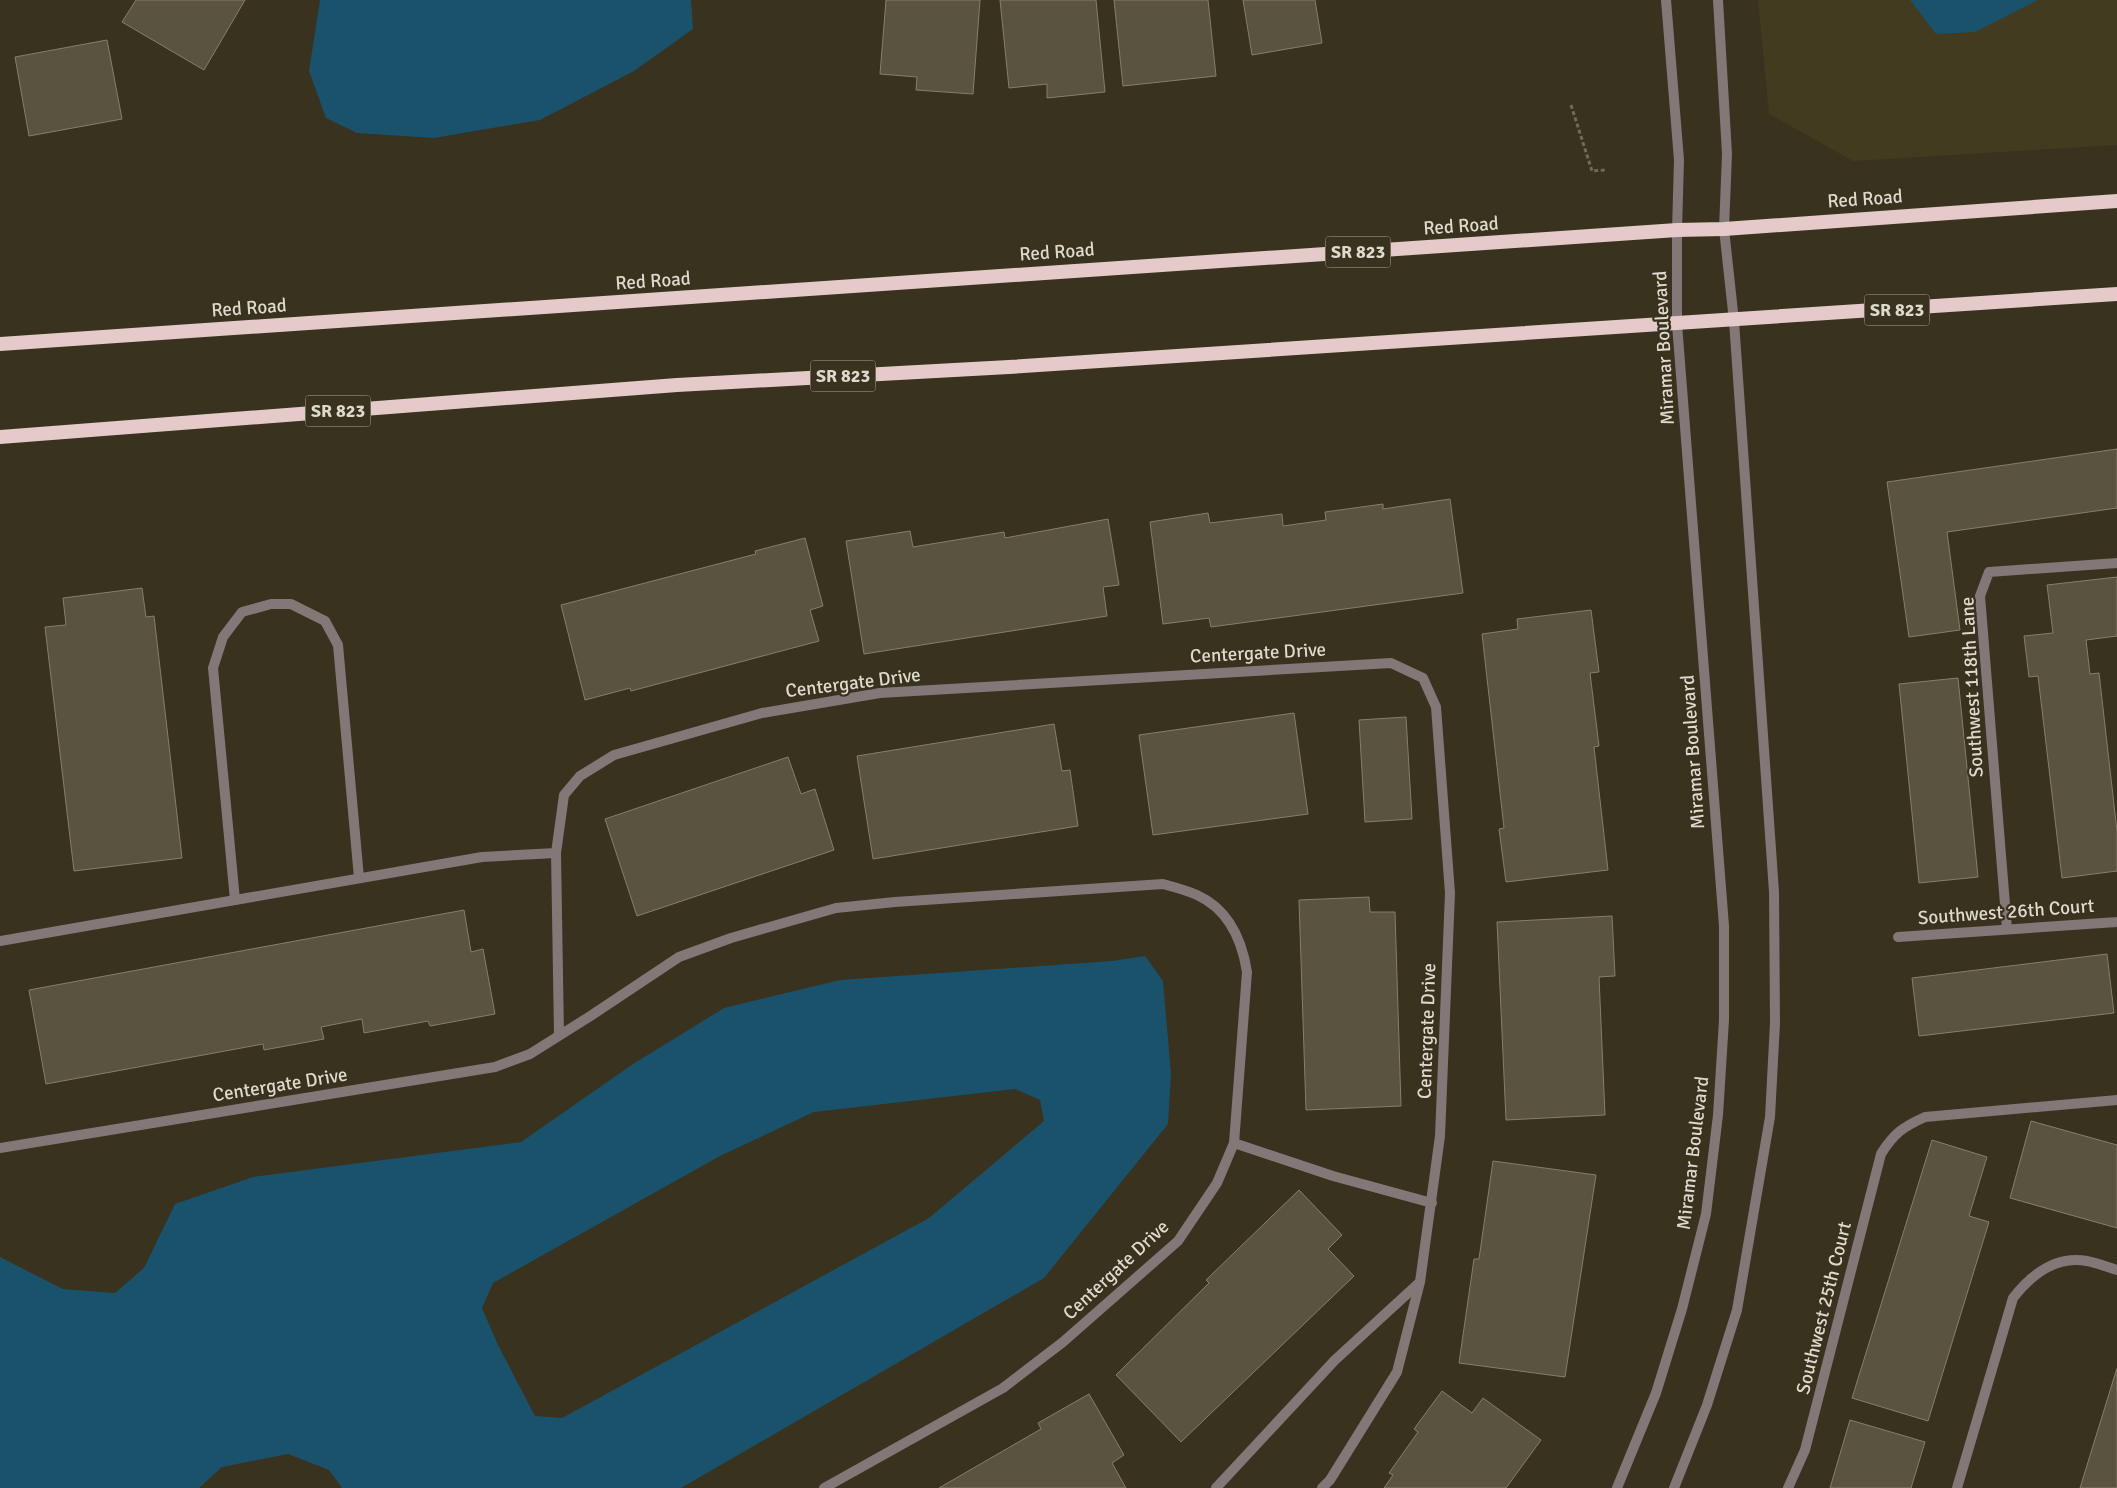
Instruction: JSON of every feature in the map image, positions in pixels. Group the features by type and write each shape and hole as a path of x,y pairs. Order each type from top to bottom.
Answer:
{"highway":[{"name":"Red Road","path":"0,344 2117,201"},
{"name":"SR 823","path":"0,437 677,385 1000,368 2117,294"}],"street":[{"name":"Miramar Boulevard","path":"1617,1488 1656,1393 1682,1309 1706,1214 1718,1115 1724,1020 1724,926 1677,324 1679,160 1666,0"},
{"path":"1674,1488 1706,1404 1738,1310 1770,1117 1775,1023 1774,892 1734,320 1724,229 1727,154 1718,0"},
{"name":"Southwest 118th Lane","path":"2006,929 1980,596 1989,572 2117,562"},
{"path":"235,900 214,668 223,637 242,612 271,604 291,604 325,621 338,646 360,878"},
{"name":"Centergate Drive","path":"559,1035 556,853 564,795 580,776 614,755 762,713 880,693 1391,662 1423,678 1436,707 1450,893 1440,1136 1432,1203 1420,1282 1397,1372 1330,1480 1322,1488"},
{"path":"0,941 482,857 556,853"},
{"name":"Centergate Drive","path":"0,1148 495,1067 530,1054 679,957 731,938 836,908 895,902 1163,884 1197,895 1223,912 1236,932 1244,952 1247,972 1234,1143 1216,1182 1178,1241 1063,1342 1004,1388 824,1488"},
{"name":"Southwest 26th Court","path":"1898,937 2117,922"},
{"name":"Southwest 25th Court","path":"1788,1488 1805,1450 1881,1154 1892,1137 1906,1125 1925,1118 2117,1100"},
{"path":"1234,1143 1333,1176 1432,1203"},
{"path":"1957,1488 2012,1298 2027,1280 2042,1269 2062,1262 2085,1260 2117,1270"},
{"path":"1216,1488 1335,1360 1420,1282"}],"path":[{"path":"1571,105 1592,171 1606,170"}],"shaded area":[{"path":"1758,0 2117,0 2117,145 1853,161 1769,114"}],"water":[{"path":"320,0 691,0 693,29 634,71 540,120 434,138 357,133 326,118 309,71"},
{"path":"1910,0 2038,0 1975,32 1936,34"},
{"path":"1145,956 1163,981 1171,1074 1168,1124 1044,1278 681,1488 342,1488 329,1470 288,1454 222,1467 199,1488 0,1488 0,1257 63,1289 115,1293 144,1268 175,1204 253,1177 521,1142 633,1064 724,1008 840,980 1112,961","holes":["1015,1089 1040,1100 1044,1121 929,1218 562,1418 535,1416 498,1345 482,1308 493,1283 720,1156 814,1112"]}],"building":[{"path":"136,0 245,0 204,70 122,22"},
{"path":"886,0 980,0 973,94 916,90 917,77 880,74"},
{"path":"1000,0 1096,0 1105,92 1047,98 1047,84 1009,88"},
{"path":"1114,0 1208,0 1216,76 1123,86"},
{"path":"1243,0 1315,0 1322,43 1252,55"},
{"path":"107,40 122,119 29,136 15,57"},
{"path":"2117,449 2117,508 1947,532 1960,630 1909,637 1887,482"},
{"path":"1450,499 1463,593 1211,627 1209,618 1163,624 1150,522 1208,513 1210,523 1282,514 1283,526 1326,520 1325,512 1383,504 1383,509"},
{"path":"1108,519 1119,585 1103,587 1107,616 864,654 846,541 910,531 913,547 1004,532 1005,538"},
{"path":"805,538 823,606 810,610 819,641 631,691 630,688 585,700 561,605 756,554 755,551"},
{"path":"2117,577 2117,636 2086,640 2090,674 2099,673 2117,831 2117,871 2062,878 2038,676 2029,677 2024,636 2053,633 2047,585"},
{"path":"142,588 146,617 154,616 182,858 74,871 45,627 66,625 63,598"},
{"path":"1591,610 1599,672 1590,673 1599,746 1594,747 1608,870 1506,882 1499,829 1504,828 1482,634 1518,629 1517,619"},
{"path":"1958,678 1978,877 1919,883 1899,684"},
{"path":"1294,713 1308,814 1153,835 1139,735"},
{"path":"1406,717 1412,819 1365,822 1359,720"},
{"path":"1054,724 1062,771 1070,770 1078,826 873,859 857,756"},
{"path":"788,757 801,794 815,789 834,850 637,916 605,819"},
{"path":"1369,897 1370,912 1395,912 1401,1106 1306,1110 1299,900"},
{"path":"464,910 471,952 483,949 495,1014 430,1026 428,1021 364,1033 362,1019 321,1027 324,1039 264,1050 263,1044 46,1084 29,990"},
{"path":"1612,916 1615,976 1599,977 1605,1115 1506,1120 1497,922"},
{"path":"2107,954 2114,1013 1919,1036 1912,978"},
{"path":"2031,1121 2117,1145 2117,1228 2010,1198"},
{"path":"1932,1140 1987,1157 1969,1216 1989,1222 1928,1421 1852,1398"},
{"path":"1493,1161 1596,1175 1565,1377 1459,1363 1474,1259 1479,1259"},
{"path":"1299,1190 1342,1235 1328,1249 1354,1276 1181,1442 1116,1375 1209,1283 1206,1280"},
{"path":"2117,1368 2117,1488 2080,1488"},
{"path":"1442,1391 1472,1413 1483,1398 1541,1440 1506,1488 1384,1488 1393,1475 1389,1473 1418,1432 1414,1429"},
{"path":"1089,1394 1124,1455 1112,1463 1126,1488 939,1488 1041,1429 1038,1423"},
{"path":"1850,1420 1925,1442 1911,1488 1830,1488"}]}
